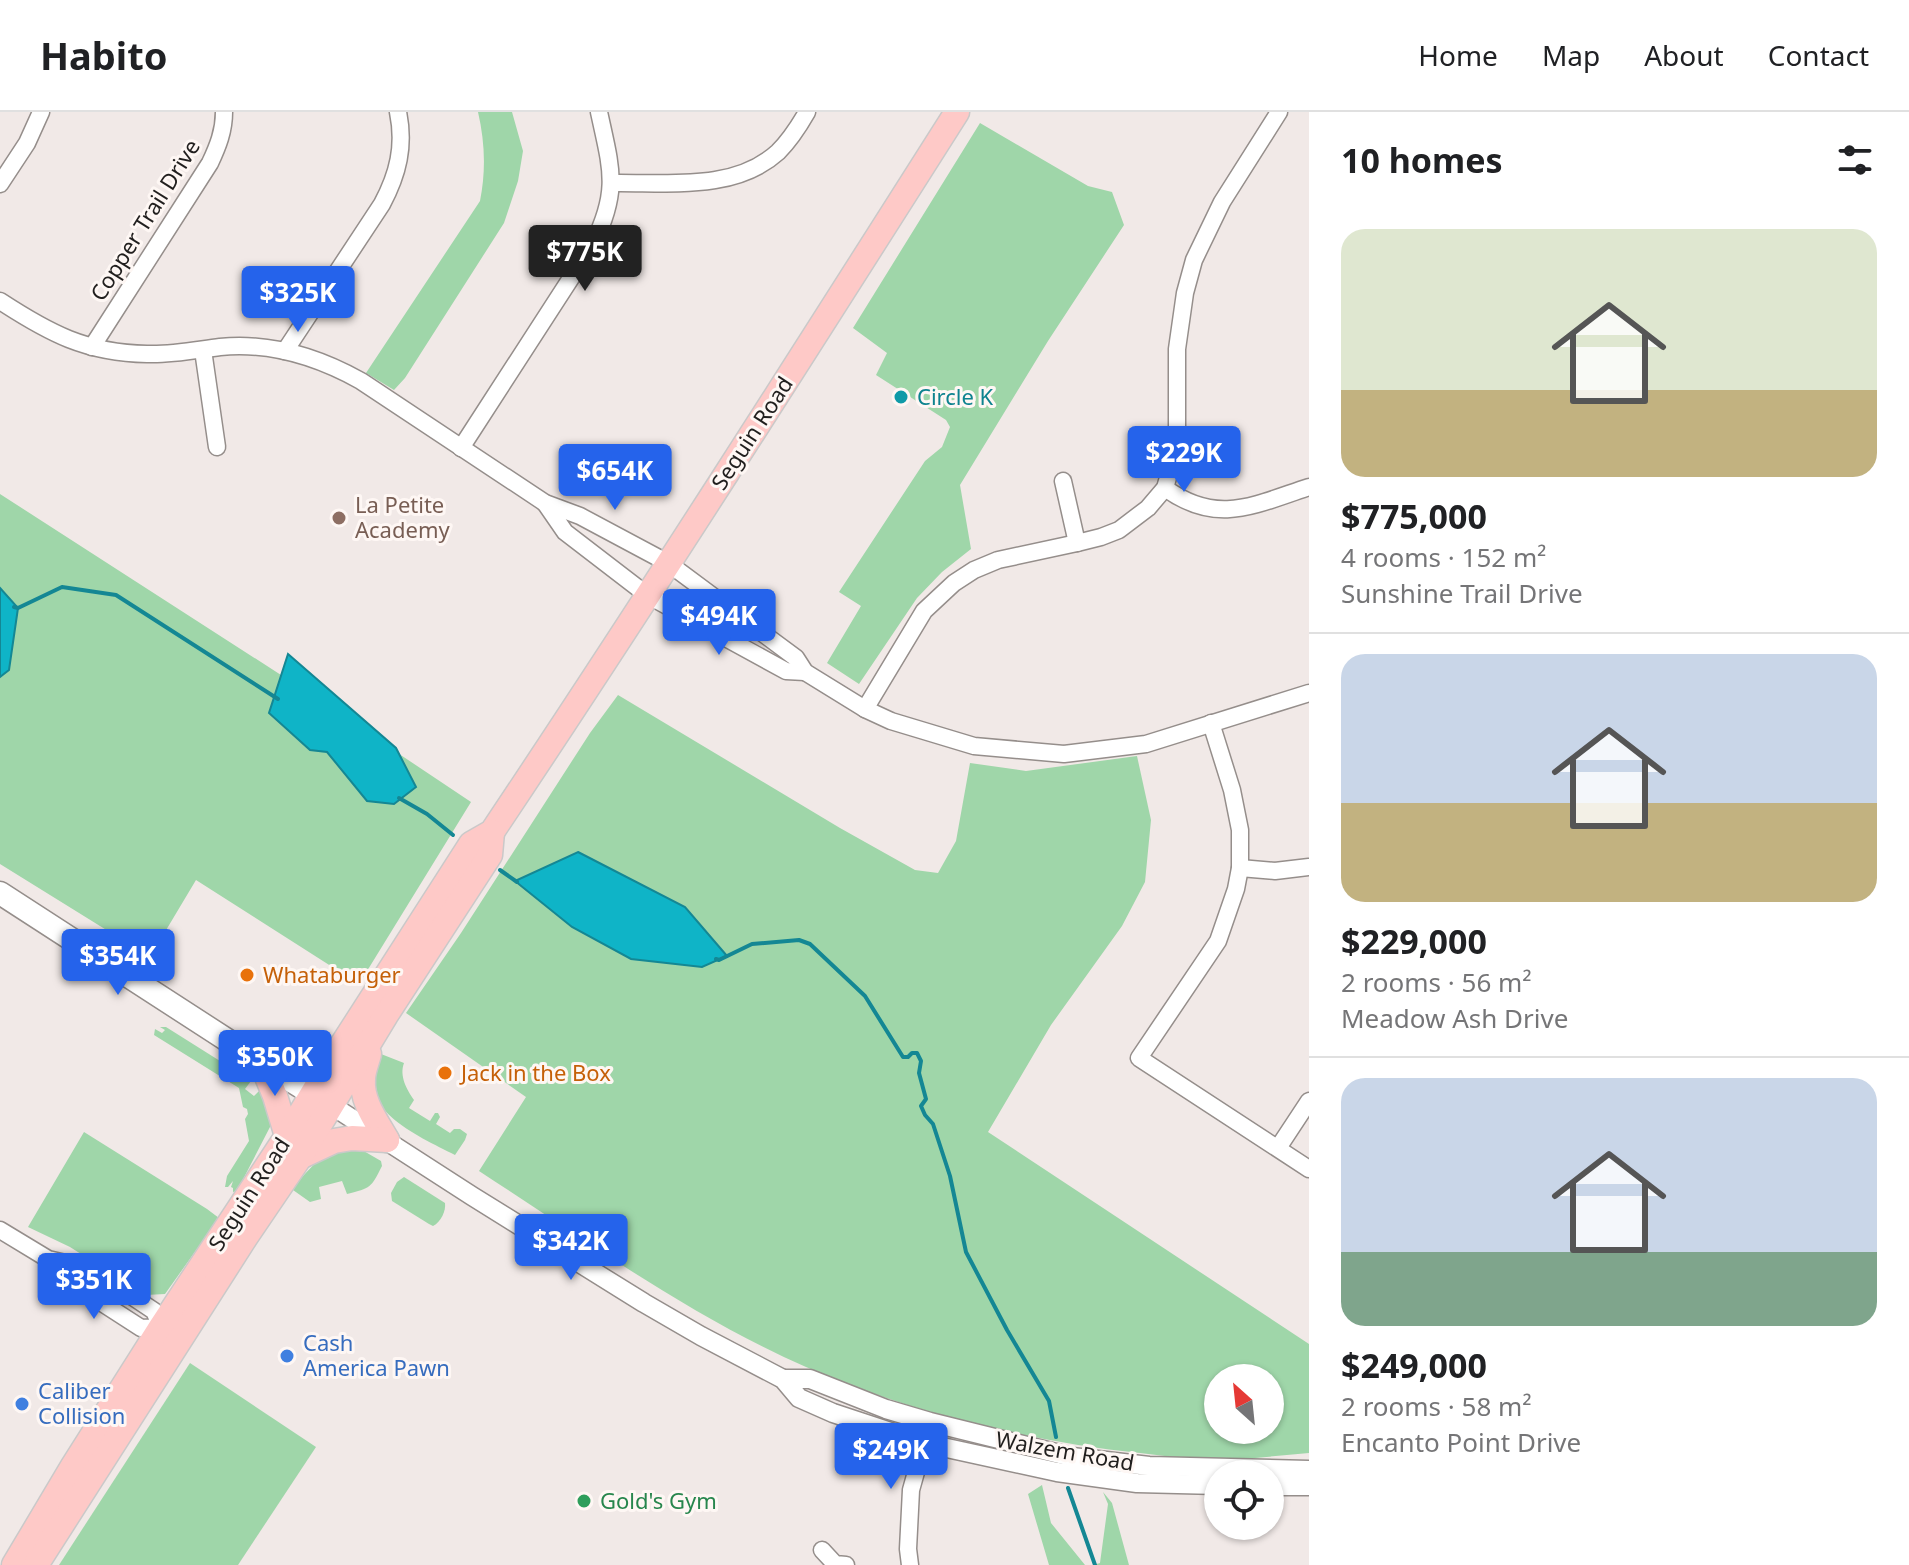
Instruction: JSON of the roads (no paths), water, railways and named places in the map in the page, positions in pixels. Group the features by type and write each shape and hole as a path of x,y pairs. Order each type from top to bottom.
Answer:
{"main road":[{"name":"Seguin Road","path":"322,1100 340,1048 471,844 492,832 743,448 957,112"},
{"name":"Seguin Road","path":"36,1565 245,1238 293,1147 322,1100 371,1040 490,855 492,832"},
{"name":"Walzem Road","path":"0,893 322,1100"},
{"path":"371,1040 363,1089 387,1140"},
{"path":"340,1048 311,1058 261,1062 293,1147 352,1138 387,1140"},
{"name":"Seguin Road","path":"14,1565 161,1327 293,1147"},
{"path":"153,1382 164,1338 161,1327 183,1316 210,1293"}],"street":[{"path":"0,184 27,143 41,112"},
{"name":"Copper Trail Drive","path":"92,347 210,163 219,143 224,112"},
{"path":"285,351 393,183 400,161 402,137 398,112"},
{"path":"461,448 593,244 604,222 612,183 599,112"},
{"path":"612,183 712,181 735,176 757,167 777,152 807,112"},
{"path":"865,709 924,611 954,583 998,560 1101,537 1128,524 1148,508 1165,488 1177,446 1177,349 1185,293 1194,260 1222,202 1279,112"},
{"path":"0,301 47,330 92,347 148,354 245,346 285,351 341,370 545,503 580,516 668,563 796,658 805,672 865,709 891,721 974,746 1064,754 1146,744 1309,693"},
{"path":"203,350 217,447"},
{"path":"1063,481 1077,543"},
{"path":"1165,488 1198,506 1225,510 1309,487"},
{"path":"545,503 565,532 647,595 786,671 805,672"},
{"path":"1211,723 1237,810 1240,868 1218,941 1139,1058 1309,1169"},
{"path":"1240,868 1275,871 1309,867"},
{"name":"Walzem Road","path":"322,1100 644,1303 783,1379 799,1398 833,1413 924,1443 1071,1474 1137,1483 1204,1485"},
{"path":"1278,1148 1309,1101"},
{"path":"0,1230 48,1259 91,1269 153,1310 161,1327"},
{"name":"Walzem Road","path":"783,1379 810,1379 886,1409 1072,1457 1149,1466 1309,1470"},
{"path":"910,1565 911,1490 930,1422"},
{"path":"1284,1486 1309,1486"},
{"path":"822,1550 835,1564 846,1565"}],"water":[{"path":"0,588 18,608 9,670 0,677"},
{"path":"288,654 396,748 416,787 394,804 367,801 327,752 310,750 269,713"},
{"path":"578,852 685,907 727,956 702,967 631,959 572,927 515,881"}],"waterway":[{"path":"14,607 18,608 62,587 116,595 278,699"},
{"path":"399,798 427,814 453,835"},
{"path":"500,870 517,882"},
{"path":"716,959 752,944 799,940 810,944 865,996 903,1057 917,1053 926,1099 921,1106 933,1124 950,1176 966,1252 1049,1401 1056,1437"},
{"path":"1068,1488 1095,1565"}],"place":[{"name":"Circle K","path":"901,397"},
{"name":"La Petite Academy","path":"339,518"},
{"name":"Whataburger","path":"247,975"},
{"name":"Jack in the Box","path":"445,1073"},
{"name":"Cash America Pawn","path":"287,1356"},
{"name":"Caliber Collision","path":"22,1404"},
{"name":"Gold's Gym","path":"584,1501"}]}
